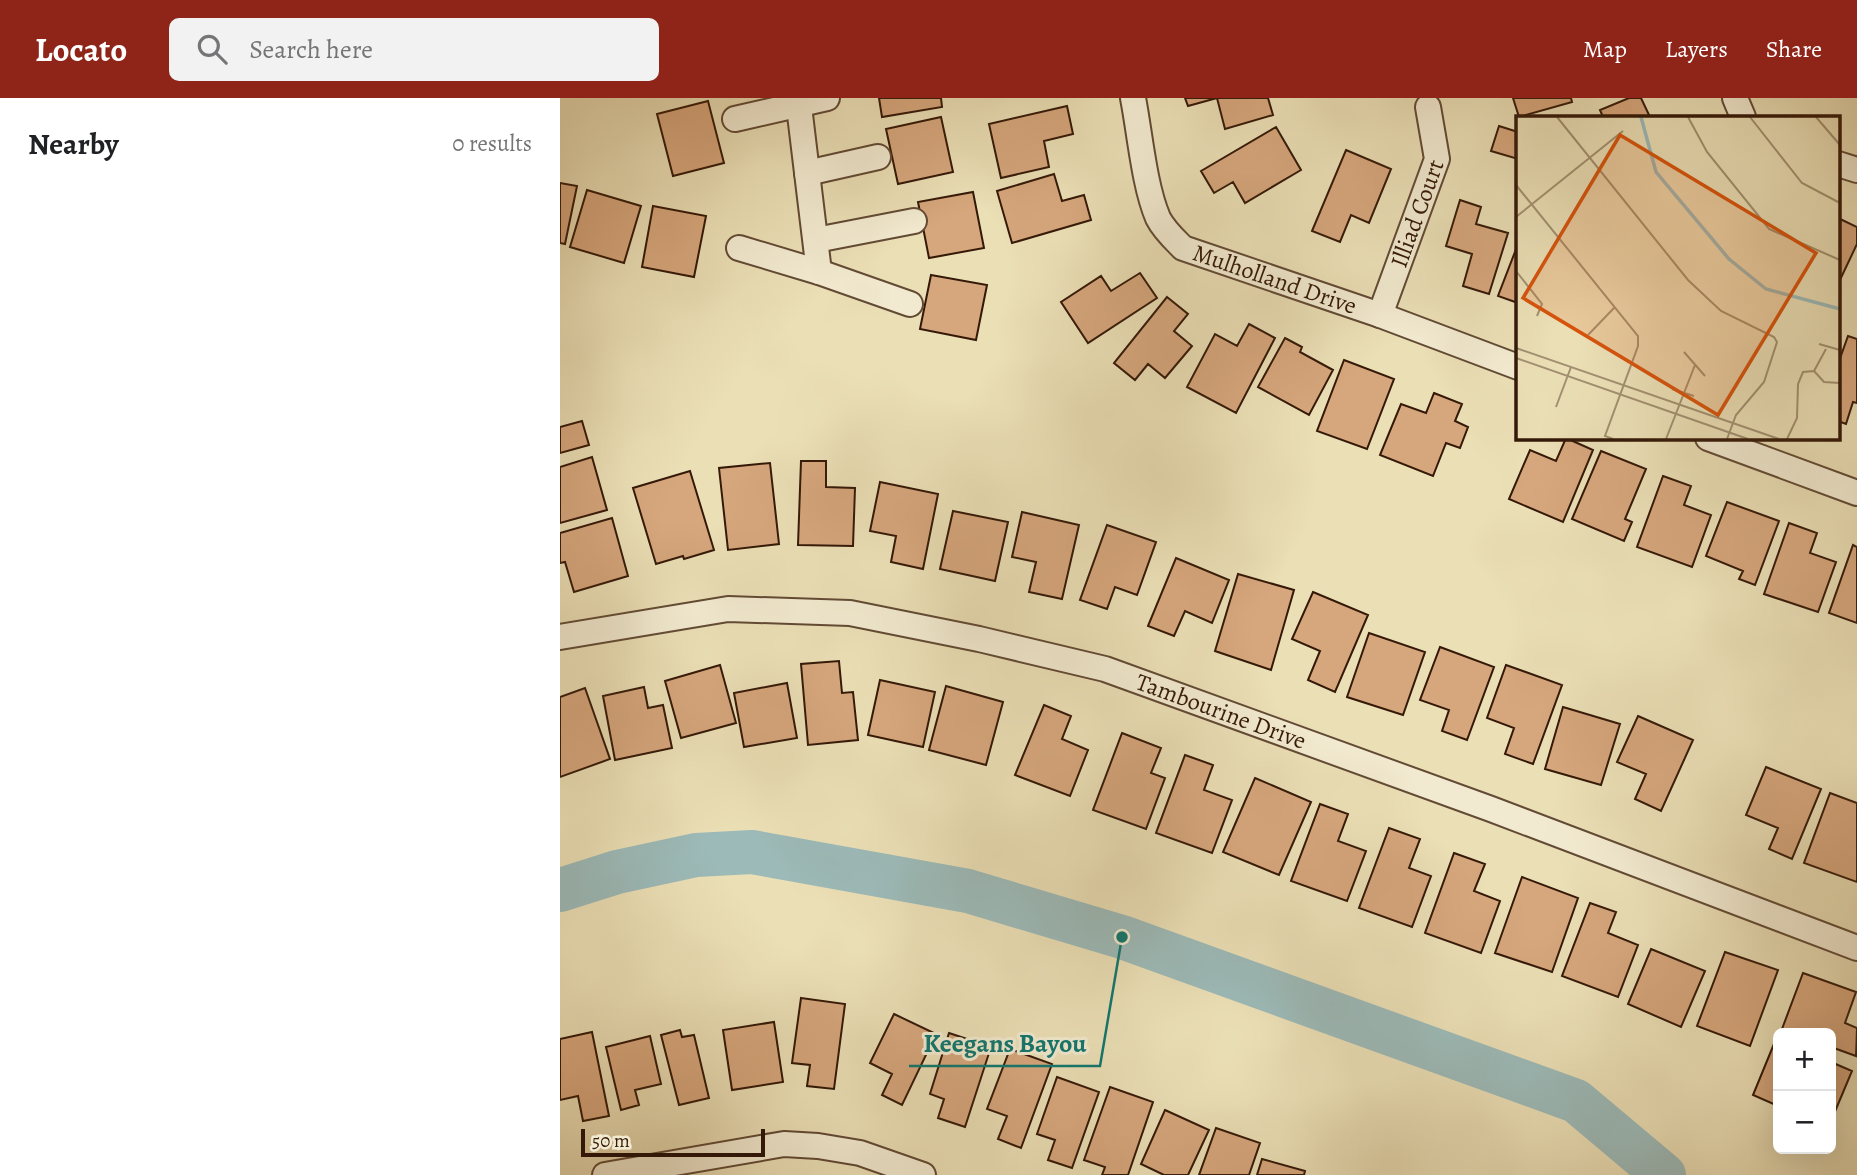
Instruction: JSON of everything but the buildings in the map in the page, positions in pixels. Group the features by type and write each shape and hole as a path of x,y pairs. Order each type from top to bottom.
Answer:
{"street":[{"path":"735,119 799,101 828,98"},
{"name":"Mulholland Drive","path":"1133,98 1152,200 1159,220 1183,247 1516,366"},
{"path":"1735,98 1743,116"},
{"path":"799,101 819,272"},
{"name":"Illiad Court","path":"1380,315 1437,159 1428,107"},
{"path":"807,173 878,157"},
{"path":"1840,165 1857,170"},
{"path":"816,240 914,221"},
{"path":"739,248 910,304"},
{"path":"1712,439 1857,493"},
{"name":"Tambourine Drive","path":"560,637 728,609 850,613 979,639 1092,666 1491,809 1857,948"},
{"path":"606,1175 784,1144 860,1153 923,1175"}],"waterway":[{"path":"560,890 617,872 696,855 752,852 968,891 1122,937 1576,1101 1664,1175"}],"place":[{"name":"Keegans Bayou","path":"1122,937"}]}
